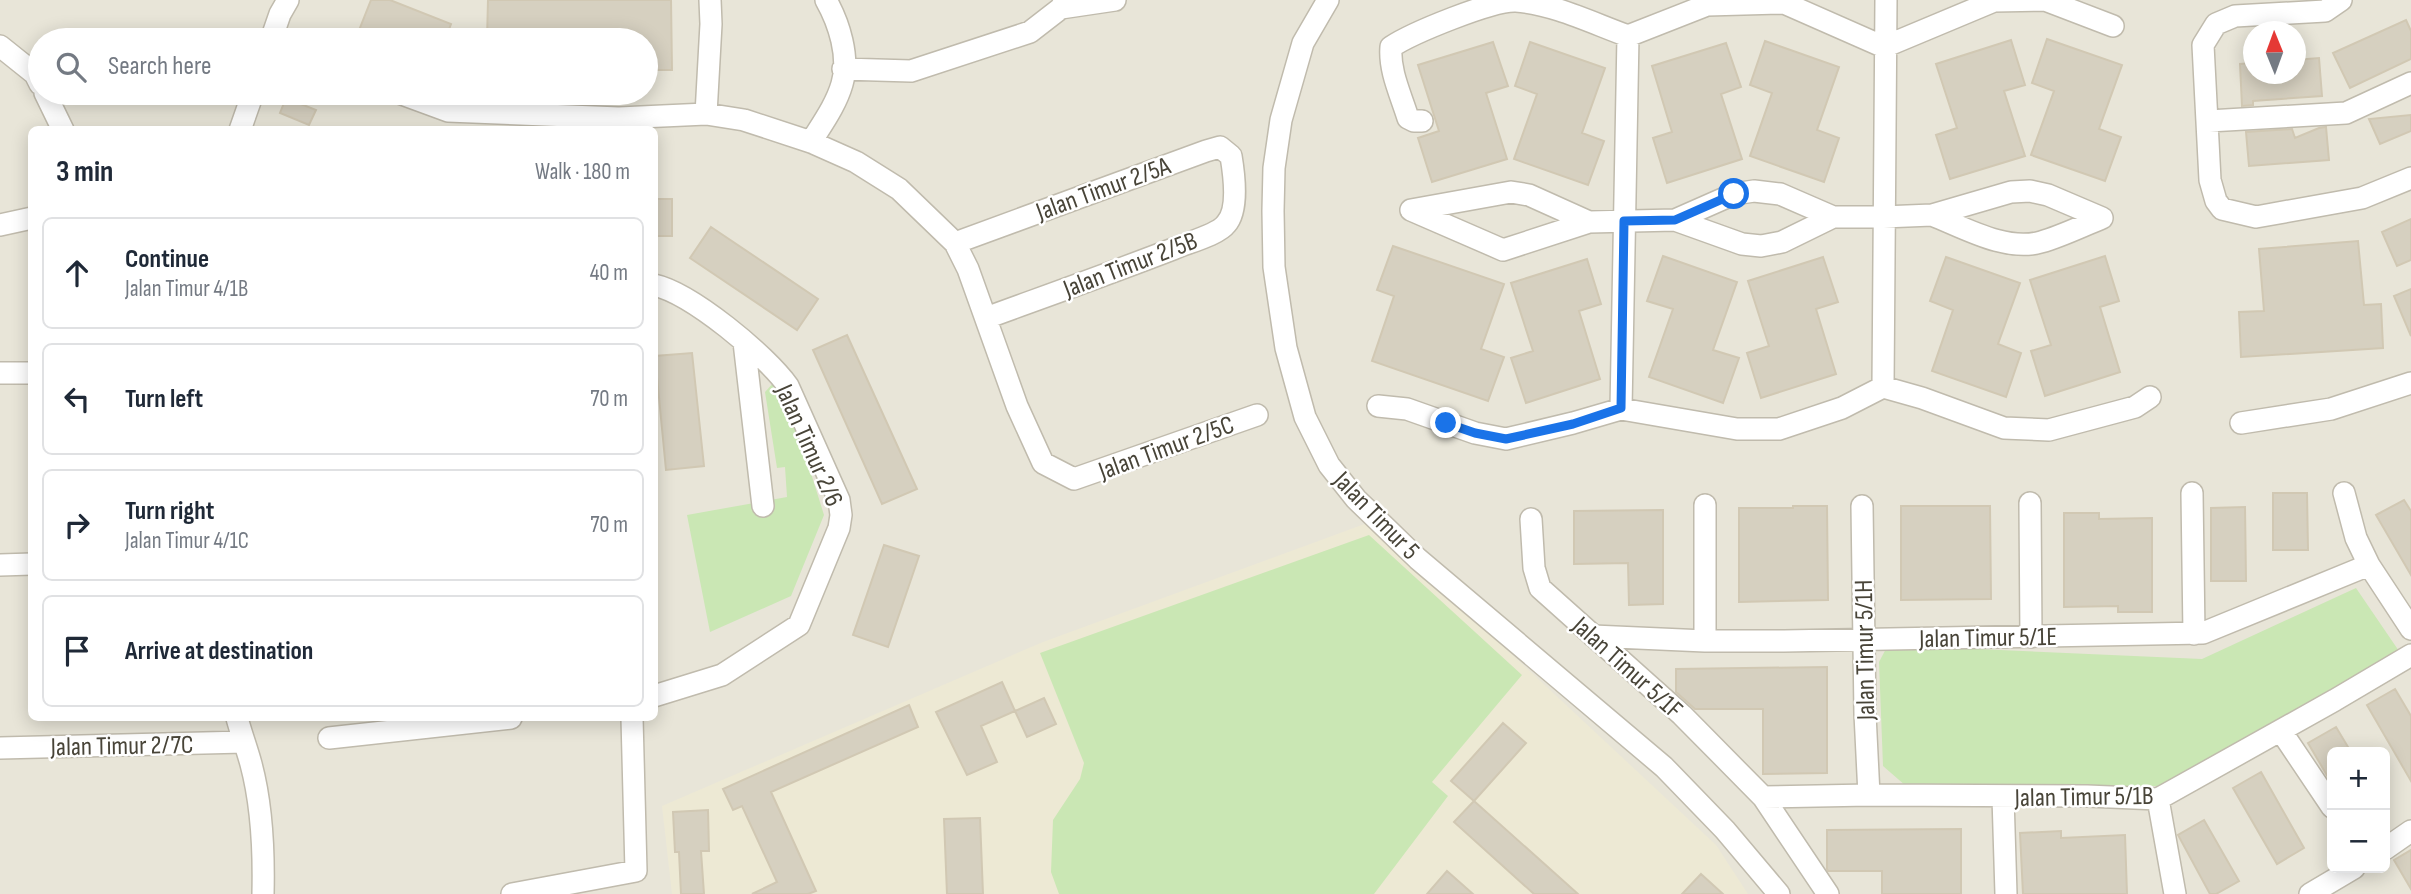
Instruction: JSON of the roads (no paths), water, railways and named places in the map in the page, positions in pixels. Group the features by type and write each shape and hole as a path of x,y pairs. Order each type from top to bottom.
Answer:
{"street":[{"path":"275,28 288,0"},
{"path":"706,114 710,0"},
{"path":"810,142 835,102 843,82 843,48 834,15 826,0"},
{"path":"843,69 911,71 1030,32 1063,4 1115,0"},
{"name":"Jalan Timur 5","path":"1328,0 1303,43 1280,120 1274,168 1273,211 1275,267 1286,348 1305,417 1329,465 1356,499 1418,559 1664,767 1725,830 1779,894"},
{"path":"1422,121 1408,118 1390,58 1391,47 1405,38 1466,14 1512,0 1539,4 1628,36 1707,5 1784,3 1884,47 1994,1 2045,1 2113,26"},
{"path":"1883,387 1885,0"},
{"path":"2341,0 2325,11 2235,16 2216,24 2203,45 2210,180 2216,201 2222,209 2256,218 2362,198 2411,178"},
{"path":"1621,408 1628,36"},
{"path":"0,46 28,68"},
{"path":"2208,121 2346,113 2411,83"},
{"path":"51,105 61,126"},
{"path":"241,126 249,105"},
{"path":"432,105 448,111 619,118 706,114 744,120 810,142 856,162 899,189 955,243 986,318"},
{"name":"Jalan Timur 2/5A","path":"955,243 1220,147 1231,156 1234,176"},
{"name":"Jalan Timur 2/5B","path":"986,318 1206,236 1226,225 1233,210 1234,176"},
{"path":"1675,220 1734,194 1754,191 1780,194 1833,217 1883,218 1932,215 2011,192 2030,191 2048,195 2102,218 2039,242 2018,244 1998,240 1932,215"},
{"path":"1589,222 1529,195 1511,192 1411,209 1503,250 1589,222 1675,220 1741,243 1761,246 1782,242 1833,217"},
{"path":"0,225 28,219"},
{"name":"Jalan Timur 2/6","path":"658,286 680,294 694,303 768,362 788,386 839,500 841,515 839,528 799,625 722,676 658,695"},
{"name":"Jalan Timur 2/5C","path":"986,318 1017,405 1043,463 1074,479 1257,415"},
{"path":"744,342 763,506"},
{"path":"0,373 28,373"},
{"path":"2241,423 2331,409 2411,383"},
{"path":"1378,406 1407,409 1475,433 1506,439 1573,424 1621,408 1737,429 1779,429 1842,408 1883,387 2004,428 2049,430 2135,407 2150,397"},
{"path":"2192,492 2194,634"},
{"path":"2344,492 2356,538 2369,565 2411,629"},
{"path":"2030,503 2031,637"},
{"path":"1705,505 1706,641"},
{"name":"Jalan Timur 5/1H","path":"1863,506 1869,795"},
{"name":"Jalan Timur 5/1F","path":"1531,519 1534,568 1541,588 1682,715 1763,797 1828,894"},
{"path":"0,565 28,564"},
{"name":"Jalan Timur 5/1E","path":"1593,636 1706,641 2203,634 2369,565"},
{"name":"Jalan Timur 5/1B","path":"1763,797 2087,796 2158,799 2411,655"},
{"path":"238,721 251,766 260,826 264,866 263,894"},
{"path":"329,738 448,721"},
{"path":"512,894 636,871 632,721"},
{"path":"2281,731 2327,800"},
{"name":"Jalan Timur 2/7C","path":"0,748 244,741"},
{"path":"2003,797 2006,894"},
{"path":"2158,799 2175,894"},
{"path":"2390,846 2411,831"},
{"path":"2310,894 2346,873"}]}
